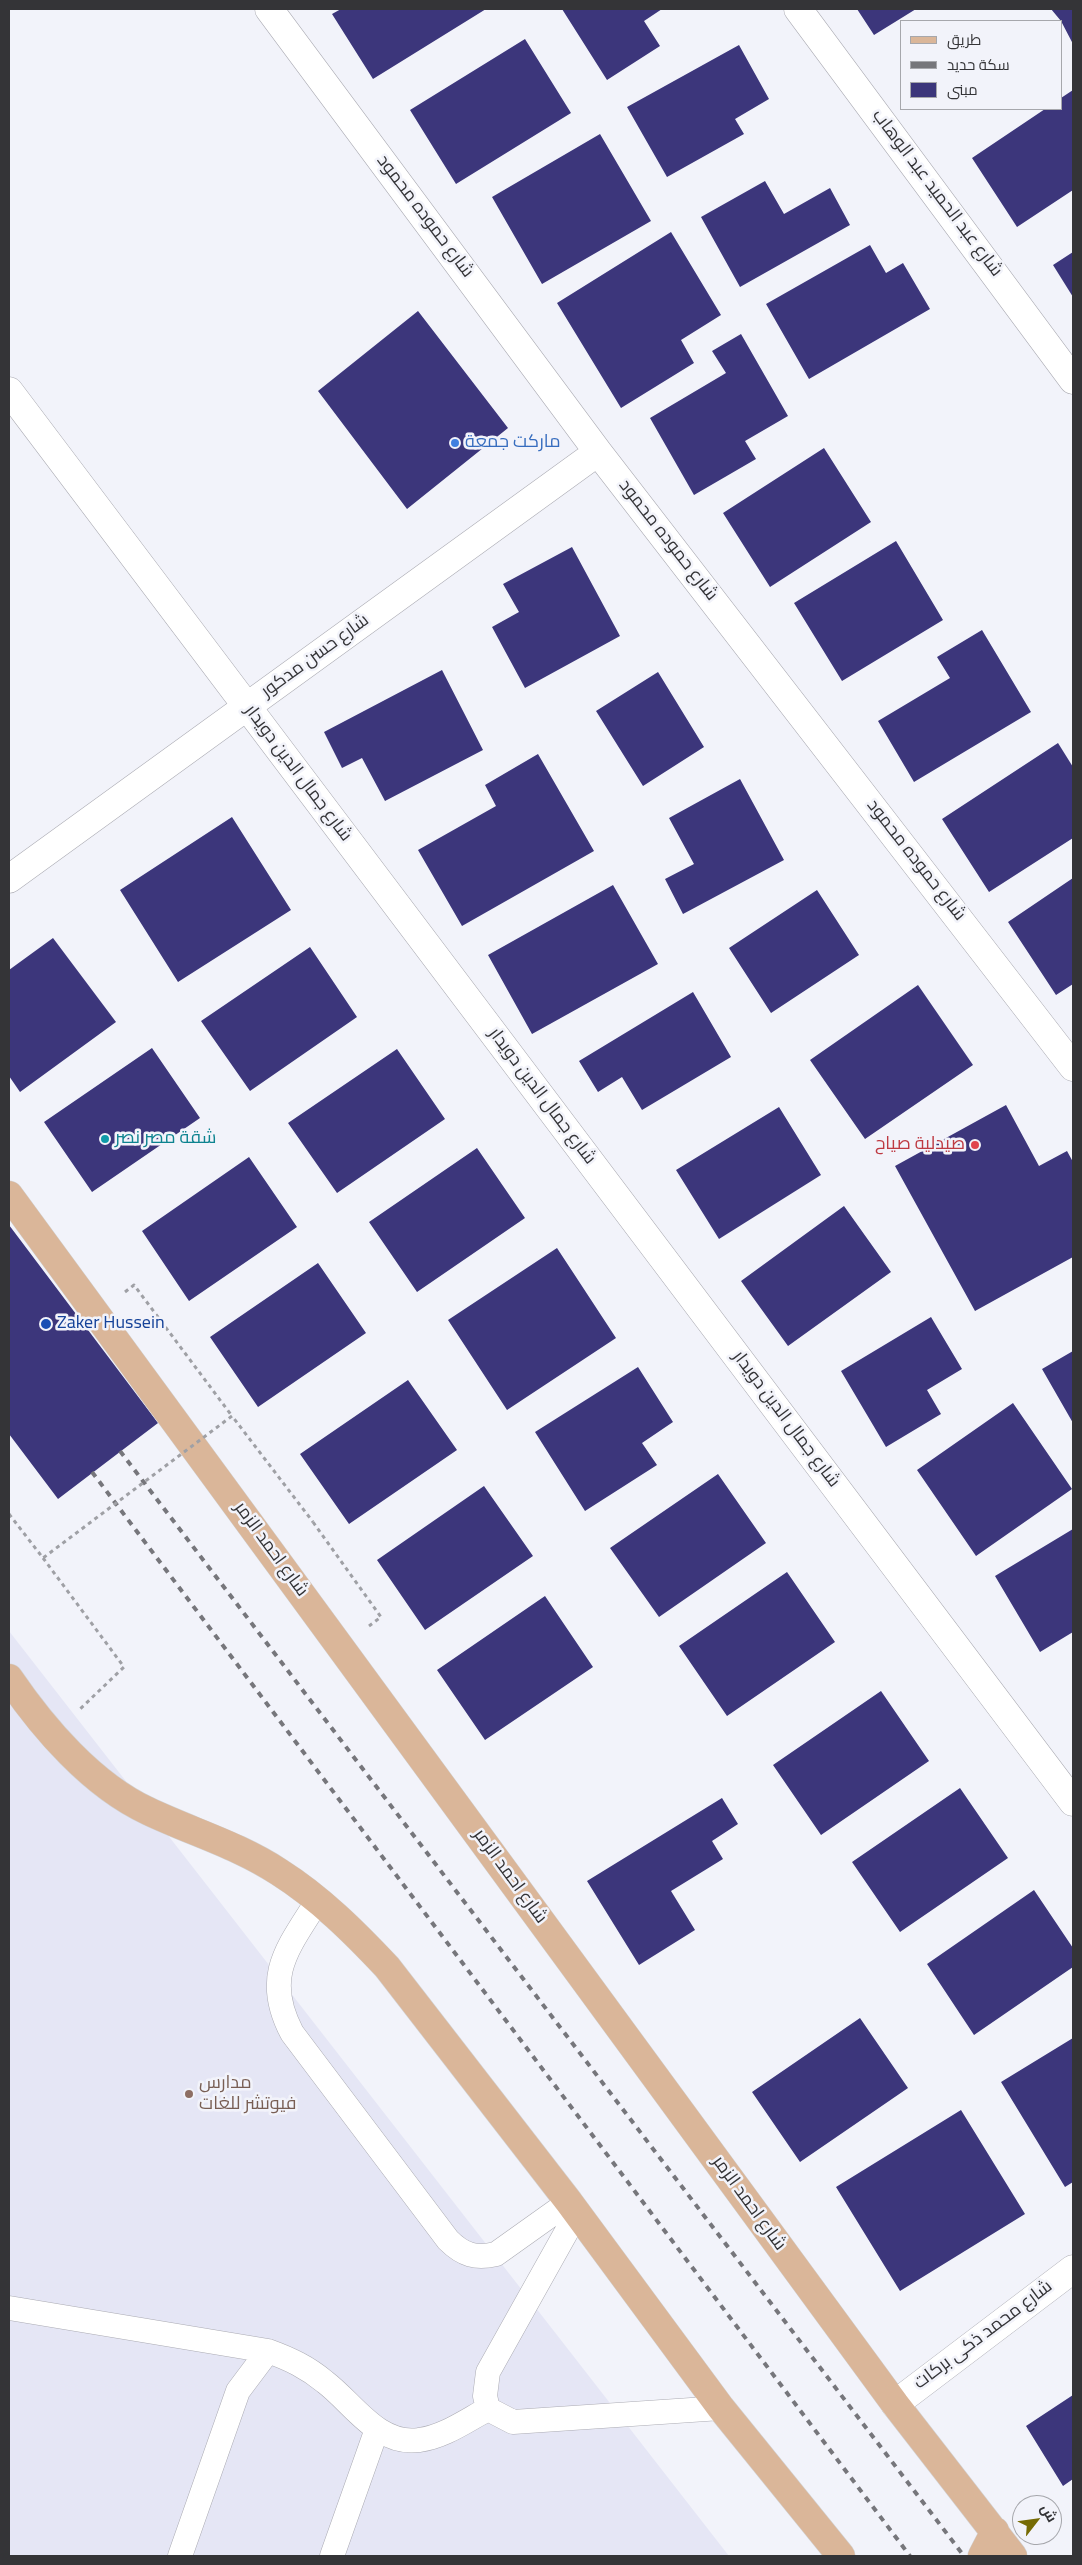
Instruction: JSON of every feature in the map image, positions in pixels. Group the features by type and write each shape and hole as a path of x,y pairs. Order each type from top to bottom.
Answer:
{"main road":[{"name":"شارع احمد الزمر","path":"9,1194 895,2404 1013,2556"},
{"path":"9,1678 53,1736 114,1790 146,1810 237,1848 279,1871 318,1900 354,1932 387,1967 573,2207 721,2408 841,2556"},
{"path":"982,2556 995,2531"}],"street":[{"name":"شارع حموده محمود","path":"269,9 598,452 1073,1067"},
{"name":"شارع عبد الحميد عبد الوهاب","path":"798,9 1073,380"},
{"name":"شارع جمال الدين دويدار","path":"9,392 1073,1802"},
{"name":"شارع حسن مدكور","path":"9,879 598,452"},
{"name":"شارع محمد ذكى بركات","path":"895,2404 1073,2269"}],"lane":[{"path":"318,1900 288,1948 282,1965 278,1982 279,2000 284,2017 292,2033 448,2240 457,2250 470,2256 483,2257 496,2254 573,2207"},
{"path":"573,2207 488,2372 485,2396 488,2409 513,2422 721,2408"},
{"path":"9,2308 268,2352 300,2363 327,2383 377,2429 398,2439 418,2441 435,2437 488,2409"},
{"path":"180,2556 231,2408 243,2383 268,2352"},
{"path":"332,2556 377,2429"}],"path":[{"path":"134,1285 381,1617"},
{"path":"43,1558 232,1416"},
{"path":"9,1514 124,1666 53,1736"}],"shaded area":[{"name":"مدارس فيوتشر للغات","path":"9,1631 729,2556 9,2556"}],"building":[{"path":"341,9 486,9 373,79 332,14"},
{"path":"562,9 662,9 644,21 660,46 607,80"},
{"path":"857,9 916,9 874,35"},
{"path":"1051,9 1073,9 1073,44 1062,20"},
{"path":"525,39 571,113 456,184 410,110"},
{"path":"739,45 769,99 735,119 744,134 667,177 627,107"},
{"path":"1073,90 1073,190 1017,227 972,158 1044,110 1062,110 1062,97"},
{"path":"600,134 651,221 542,284 492,197"},
{"path":"765,181 784,214 830,188 850,225 740,287 701,217"},
{"path":"671,232 721,315 681,340 694,363 621,408 557,303"},
{"path":"870,245 886,273 903,263 930,309 809,379 766,304"},
{"path":"1073,252 1073,297 1053,265"},
{"path":"418,311 508,428 407,509 318,391"},
{"path":"741,334 788,416 745,441 756,459 694,495 650,418 726,373 712,351"},
{"path":"824,448 871,522 770,587 723,513"},
{"path":"896,541 943,620 842,681 794,603"},
{"path":"572,547 620,636 525,688 492,627 519,612 503,584"},
{"path":"982,630 1031,712 914,782 878,721 950,678 937,657"},
{"path":"442,670 483,750 385,801 362,758 342,768 324,732"},
{"path":"658,672 704,747 643,786 596,711"},
{"path":"1058,743 1073,767 1073,838 989,892 942,819"},
{"path":"538,754 594,851 462,926 418,850 496,806 485,785"},
{"path":"740,779 784,860 683,914 665,879 694,864 669,818"},
{"path":"232,817 291,910 178,982 120,890"},
{"path":"1073,878 1073,984 1056,995 1008,922"},
{"path":"613,885 658,964 532,1034 488,955"},
{"path":"817,890 859,955 771,1013 729,948"},
{"path":"53,938 116,1022 20,1092 9,1076 9,970"},
{"path":"310,947 357,1017 250,1091 201,1021"},
{"path":"918,985 973,1065 865,1139 810,1060"},
{"path":"693,992 731,1057 642,1110 622,1077 598,1092 579,1061"},
{"path":"152,1048 200,1118 92,1192 44,1122"},
{"path":"397,1049 445,1119 337,1193 288,1123"},
{"path":"1006,1105 1039,1166 1067,1151 1073,1162 1073,1257 975,1311 895,1166"},
{"path":"779,1107 821,1175 719,1239 676,1170"},
{"path":"477,1148 525,1218 417,1292 369,1222"},
{"path":"249,1157 297,1227 189,1301 142,1231"},
{"path":"844,1206 891,1272 788,1346 741,1281"},
{"name":"Zaker Hussein","path":"9,1225 158,1423 58,1499 9,1434"},
{"path":"557,1248 616,1338 507,1410 448,1320"},
{"path":"318,1263 366,1333 258,1407 210,1337"},
{"path":"931,1317 962,1369 927,1390 941,1414 886,1447 841,1371"},
{"path":"1073,1351 1073,1423 1042,1369"},
{"path":"638,1367 673,1422 642,1443 657,1465 585,1511 535,1432"},
{"path":"408,1380 457,1450 349,1524 300,1454"},
{"path":"1013,1403 1072,1489 976,1556 917,1470"},
{"path":"718,1474 766,1543 659,1617 610,1548"},
{"path":"484,1486 533,1556 425,1630 377,1560"},
{"path":"1073,1529 1073,1632 1040,1652 995,1576"},
{"path":"787,1572 835,1642 727,1716 679,1646"},
{"path":"545,1596 593,1667 485,1740 437,1670"},
{"path":"881,1691 929,1761 821,1835 773,1765"},
{"path":"960,1788 1008,1858 900,1932 852,1862"},
{"path":"722,1798 738,1824 712,1841 723,1859 671,1891 695,1930 639,1965 587,1881"},
{"path":"1034,1890 1073,1948 1073,1967 974,2035 927,1964"},
{"path":"860,2018 908,2088 800,2162 752,2092"},
{"path":"1073,2038 1073,2182 1065,2187 1001,2082"},
{"path":"961,2110 1025,2214 900,2291 836,2187"},
{"path":"1073,2395 1073,2479 1063,2486 1026,2426"}],"railway":[{"path":"120,1451 964,2556"},
{"path":"92,1472 910,2556"}],"place":[{"name":"ماركت جمعة","path":"455,443"},
{"name":"شقة مصر نصر","path":"105,1139"},
{"name":"صيدلية صياح","path":"975,1145"},
{"name":"Zaker Hussein","path":"46,1324"},
{"name":"مدارس فيوتشر للغات","path":"189,2094"}]}
